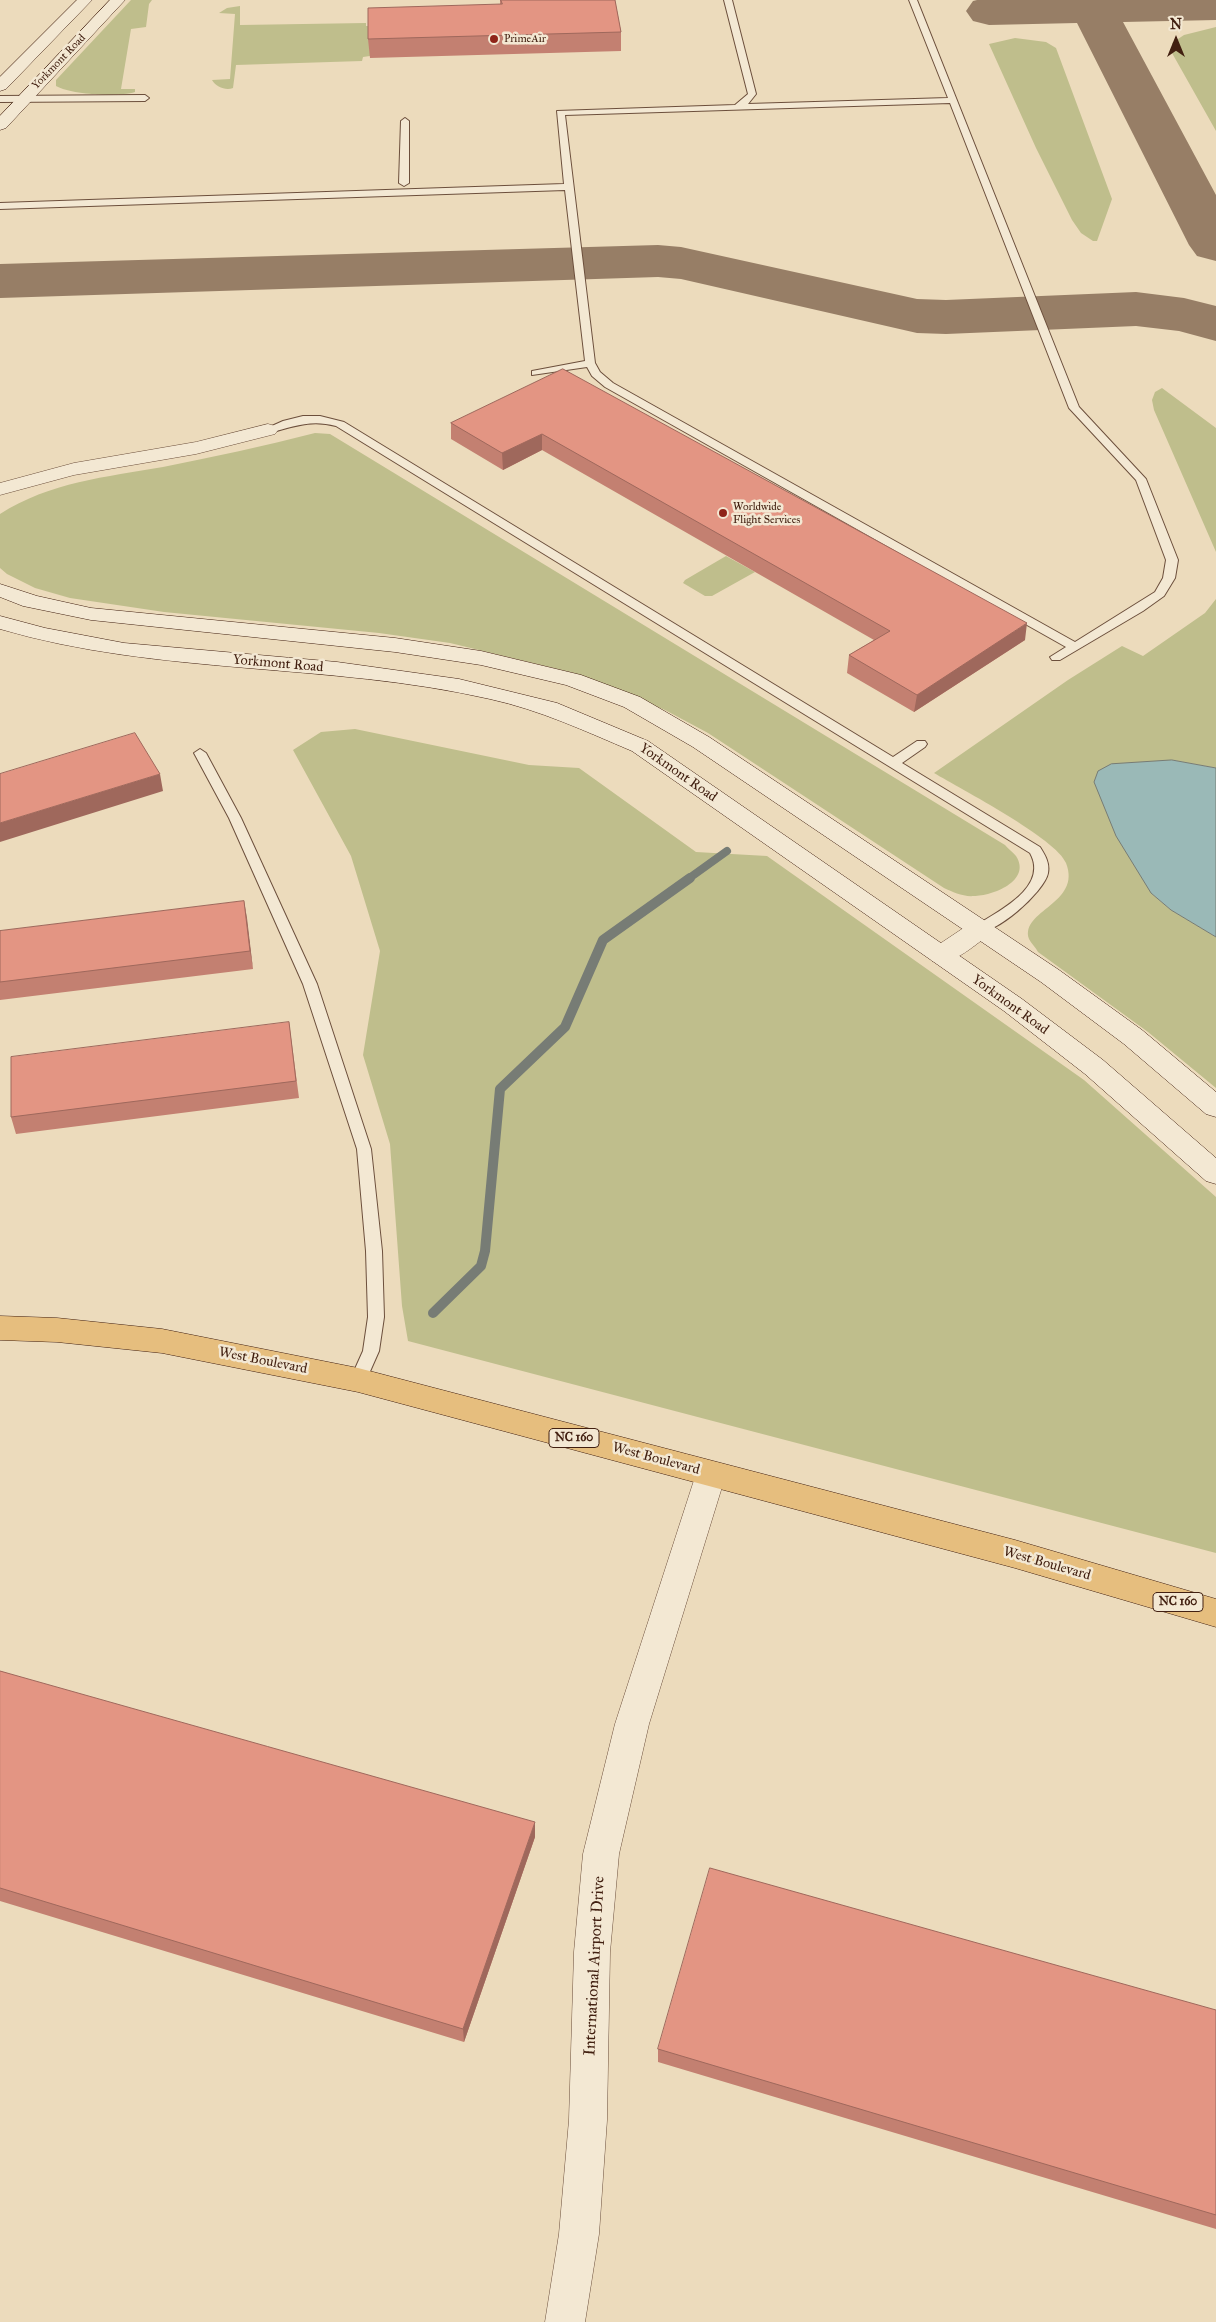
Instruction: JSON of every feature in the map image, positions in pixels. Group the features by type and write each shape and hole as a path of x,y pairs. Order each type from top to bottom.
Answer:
{"main road":[{"name":"West Boulevard","path":"0,1328 57,1330 162,1342 358,1380 1015,1554 1216,1613"}],"street":[{"name":"Yorkmont Road","path":"0,86 85,0"},
{"name":"Yorkmont Road","path":"0,125 118,0"},
{"path":"5,491 71,470 209,446 268,430"},
{"path":"0,590 38,603 91,614 445,651 535,670 605,691 632,702 666,719 1050,976 1125,1031 1216,1108"},
{"name":"Yorkmont Road","path":"0,622 54,638 82,643 184,656 338,670 487,692 576,718 640,746 1013,1005 1094,1067 1175,1136 1216,1174"},
{"path":"940,955 980,930"},
{"name":"International Airport Drive","path":"565,2322 579,2234 588,2120 592,1952 601,1854 632,1724 711,1474"}],"lane":[{"path":"728,0 752,94 747,101 737,108"},
{"path":"913,0 1074,408 1141,479 1172,560 1169,578 1160,594 1139,609 1056,657"},
{"path":"0,99 145,98"},
{"path":"952,100 560,113 590,364 596,374 608,386 1075,647"},
{"path":"404,183 405,121"},
{"path":"0,206 569,187"},
{"path":"536,373 590,364"},
{"path":"268,430 298,419 325,419 340,424 1035,850 1042,864 1039,882 1023,900 980,930"},
{"path":"893,763 921,744"},
{"path":"200,753 235,818 310,984 364,1149 374,1251 376,1317 371,1351 358,1380"}],"shaded area":[{"path":"131,0 152,0 149,4 146,27 131,29 121,89 135,89 135,92 127,94 95,94 63,89 56,86 56,80"},
{"path":"240,6 240,25 366,23 366,26 370,26 370,56 363,57 362,61 236,65 233,88 221,88 212,80 230,79 235,14 219,13 227,8"},
{"path":"1216,27 1216,131 1172,53 1172,43 1184,35"},
{"path":"1015,38 1046,42 1056,48 1112,199 1097,241 1093,241 1081,233 1072,220 1036,148 989,44"},
{"path":"1162,388 1216,428 1216,552 1154,410 1152,400 1155,392"},
{"path":"315,433 330,434 1005,845 1016,856 1020,865 1019,873 1008,885 982,895 966,896 944,888 708,733 665,710 574,673 450,643 379,633 164,612 70,598 35,588 7,574 0,568 0,514 19,503 79,482 163,467"},
{"path":"726,556 755,572 712,596 705,596 683,583 685,580"},
{"path":"1216,599 1216,768 1172,760 1151,893 1171,910 1216,937 1216,1088 1148,1032 1038,952 1029,939 1029,929 1033,921 1066,888 1069,877 1066,863 1059,853 1027,828 934,773 1068,680 1122,646 1143,656 1205,613"},
{"path":"355,729 529,765 579,768 696,852 767,856 1084,1080 1216,1197 1216,1553 408,1341 402,1306 390,1144 363,1055 380,951 351,856 293,750 321,732"}],"water":[{"path":"1172,760 1216,768 1216,937 1171,910 1151,893 1116,836 1094,782 1098,771 1111,764"}],"building":[{"path":"501,0 615,0 621,32 368,39 368,8 502,4"},
{"name":"Worldwide Flight Services","path":"563,369 1027,623 917,695 849,655 890,631 542,434 502,453 451,423"},
{"path":"135,733 160,774 0,823 0,774"},
{"path":"244,901 250,951 0,982 0,931"},
{"path":"289,1022 296,1081 11,1117 11,1057"},
{"path":"0,1671 535,1822 463,2029 0,1888"},
{"path":"710,1868 1216,2010 1216,2215 658,2049"}],"waterway":[{"path":"688,879 727,851"},
{"path":"433,1313 481,1266 485,1251 500,1089 565,1027 603,940 690,878"}],"taxiway":[{"path":"1088,0 1093,9"},
{"path":"1093,9 1216,6"},
{"path":"989,11 1093,9"},
{"path":"1093,9 1216,245"},
{"path":"0,281 658,261 681,263 917,316 946,317 1136,309 1184,315 1216,324"}],"place":[{"name":"PrimeAir","path":"494,39"},
{"name":"Worldwide Flight Services","path":"723,513"}]}
